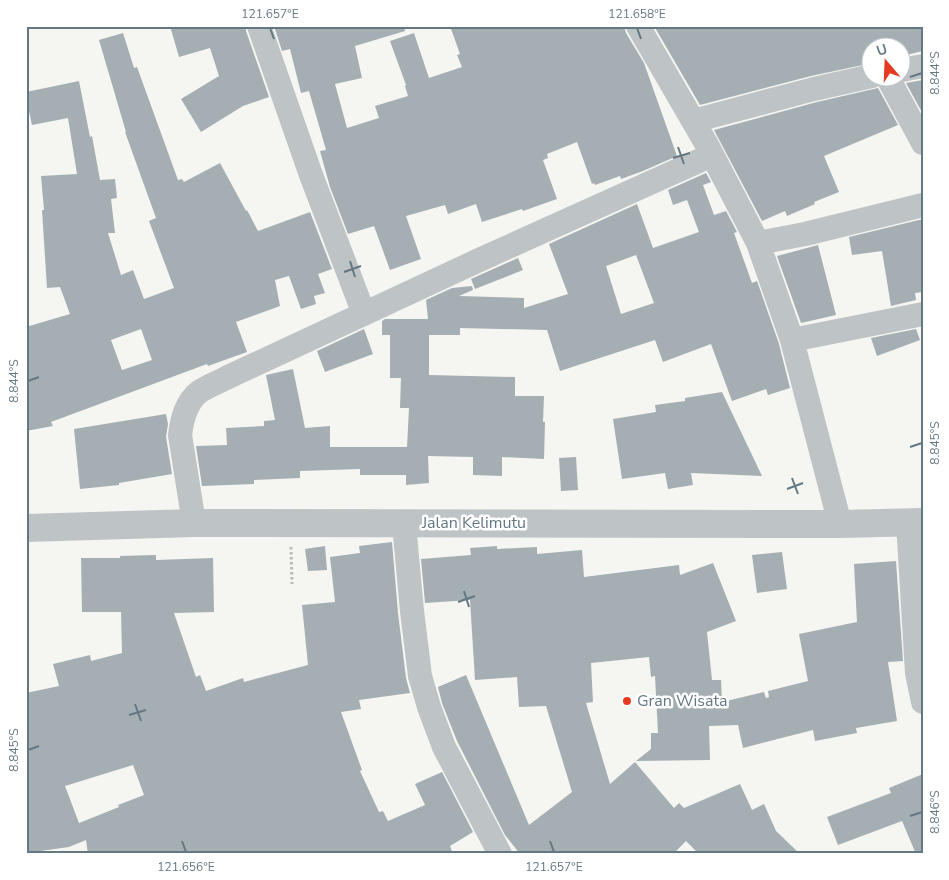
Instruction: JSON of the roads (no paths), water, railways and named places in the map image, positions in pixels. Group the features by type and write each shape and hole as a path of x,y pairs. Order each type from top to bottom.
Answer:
{"street":[{"path":"259,26 311,176 364,314"},
{"path":"638,26 712,155 758,243 792,340 840,524"},
{"path":"692,121 862,78"},
{"path":"893,88 923,143"},
{"path":"194,523 180,435 187,406 198,392 478,261 712,155"},
{"path":"758,243 805,234 923,205"},
{"path":"792,340 923,314"},
{"name":"Jalan Kelimutu","path":"26,528 194,523 404,524 589,522 840,524 915,522"},
{"path":"915,522 917,673 923,702"},
{"path":"404,524 420,676 444,747 496,852"}],"place":[{"name":"Gran Wisata","path":"627,701"}]}
